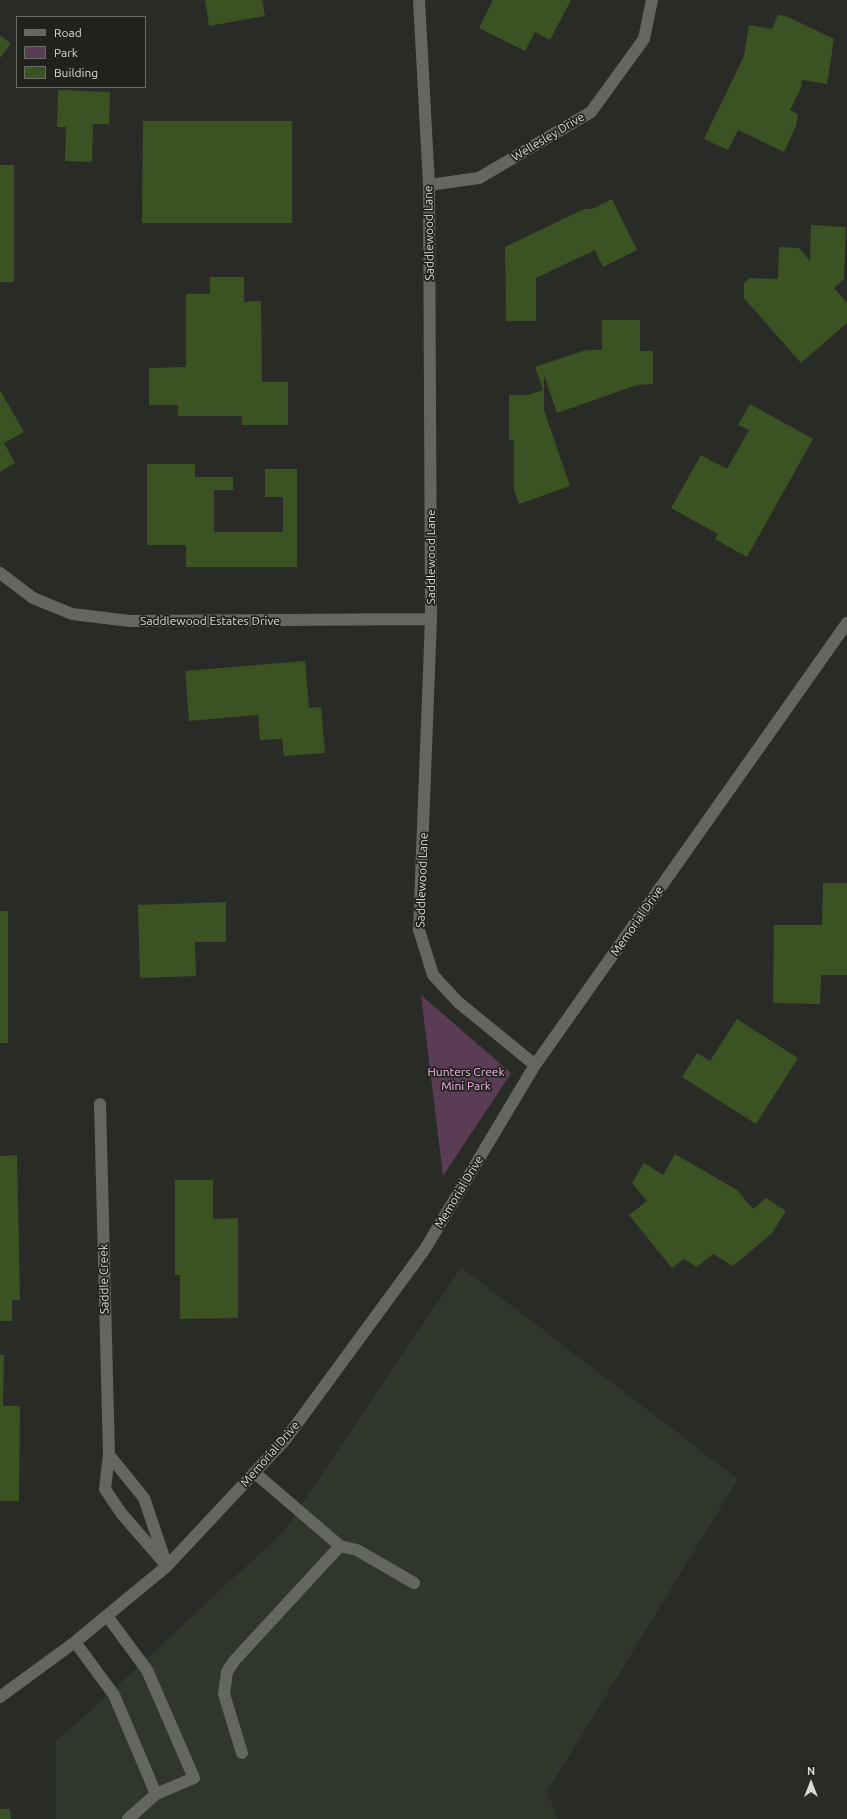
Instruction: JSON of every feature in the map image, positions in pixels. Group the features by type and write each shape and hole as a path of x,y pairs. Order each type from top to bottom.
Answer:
{"street":[{"name":"Saddlewood Lane","path":"419,0 429,185 432,619 419,930 433,975 458,1002 535,1064"},
{"name":"Wellesley Drive","path":"429,185 479,178 591,112 644,39 652,0"},
{"name":"Saddlewood Estates Drive","path":"0,573 33,598 72,614 130,621 432,619"},
{"name":"Memorial Drive","path":"0,1697 75,1642 166,1566 285,1440 425,1249 535,1064 847,623"},
{"name":"Saddle Creek","path":"100,1104 109,1455 105,1488 121,1513 166,1566"},
{"path":"109,1455 144,1498 166,1566"},
{"path":"255,1473 340,1546 357,1550 414,1583"},
{"path":"242,1753 224,1694 228,1672 234,1661 340,1546"},
{"path":"107,1616 147,1670 194,1778 156,1794 128,1819"},
{"path":"75,1642 114,1695 156,1794"}],"shaded area":[{"path":"461,1267 738,1479 547,1792 558,1819 56,1819 56,1741 284,1531"}],"green space":[{"name":"Hunters Creek Mini Park","path":"421,995 511,1073 443,1176"}],"building":[{"path":"205,0 262,0 265,16 209,26"},
{"path":"493,0 571,0 550,40 535,32 525,51 479,28"},
{"path":"778,15 786,16 834,39 827,84 802,80 801,88 790,110 798,114 796,126 784,152 738,130 728,150 704,139 744,56 749,25 772,29"},
{"path":"0,35 11,44 0,58"},
{"path":"58,90 110,92 109,124 93,124 92,162 65,161 66,127 57,127"},
{"path":"143,121 292,121 292,223 142,223"},
{"path":"0,165 14,165 14,282 0,282"},
{"path":"612,199 637,250 603,267 595,250 536,278 536,321 506,321 505,247 584,209 592,209"},
{"path":"811,225 846,227 844,279 834,288 847,303 847,323 801,363 744,298 744,283 750,278 778,279 779,247 799,248 810,261"},
{"path":"210,277 244,277 244,302 261,301 262,382 288,382 288,425 242,425 242,416 178,416 178,405 149,405 149,368 186,367 186,294 210,294"},
{"path":"602,320 640,320 640,351 653,351 653,384 637,385 557,413 544,375 544,410 570,486 519,504 514,489 514,440 509,440 509,395 528,395 543,390 535,367 586,350 602,350"},
{"path":"0,390 24,432 4,443 15,463 0,472"},
{"path":"750,404 813,439 747,557 715,539 718,534 671,508 701,455 727,469 749,430 738,425"},
{"path":"147,464 195,464 195,477 233,477 233,490 214,490 214,532 283,532 283,497 265,497 265,469 297,469 297,567 186,567 186,545 147,545"},
{"path":"305,661 309,708 321,707 325,753 284,756 282,739 260,740 258,715 189,721 185,671"},
{"path":"823,883 847,883 847,975 821,975 820,1004 773,1003 774,925 822,925"},
{"path":"226,902 226,942 195,942 196,976 140,978 138,905"},
{"path":"0,911 8,911 8,1043 0,1043"},
{"path":"737,1019 798,1058 756,1124 682,1077 697,1053 710,1061"},
{"path":"675,1154 737,1190 753,1209 766,1198 786,1211 772,1233 733,1266 713,1254 697,1267 684,1259 672,1268 629,1215 647,1201 632,1183 644,1163 663,1175"},
{"path":"17,1155 20,1300 12,1300 12,1321 0,1321 0,1156"},
{"path":"175,1180 213,1180 213,1219 238,1218 238,1318 180,1319 180,1275 175,1275"},
{"path":"0,1355 4,1355 3,1406 20,1406 19,1501 0,1501"},
{"path":"0,1809 10,1809 11,1819 0,1819"}]}
